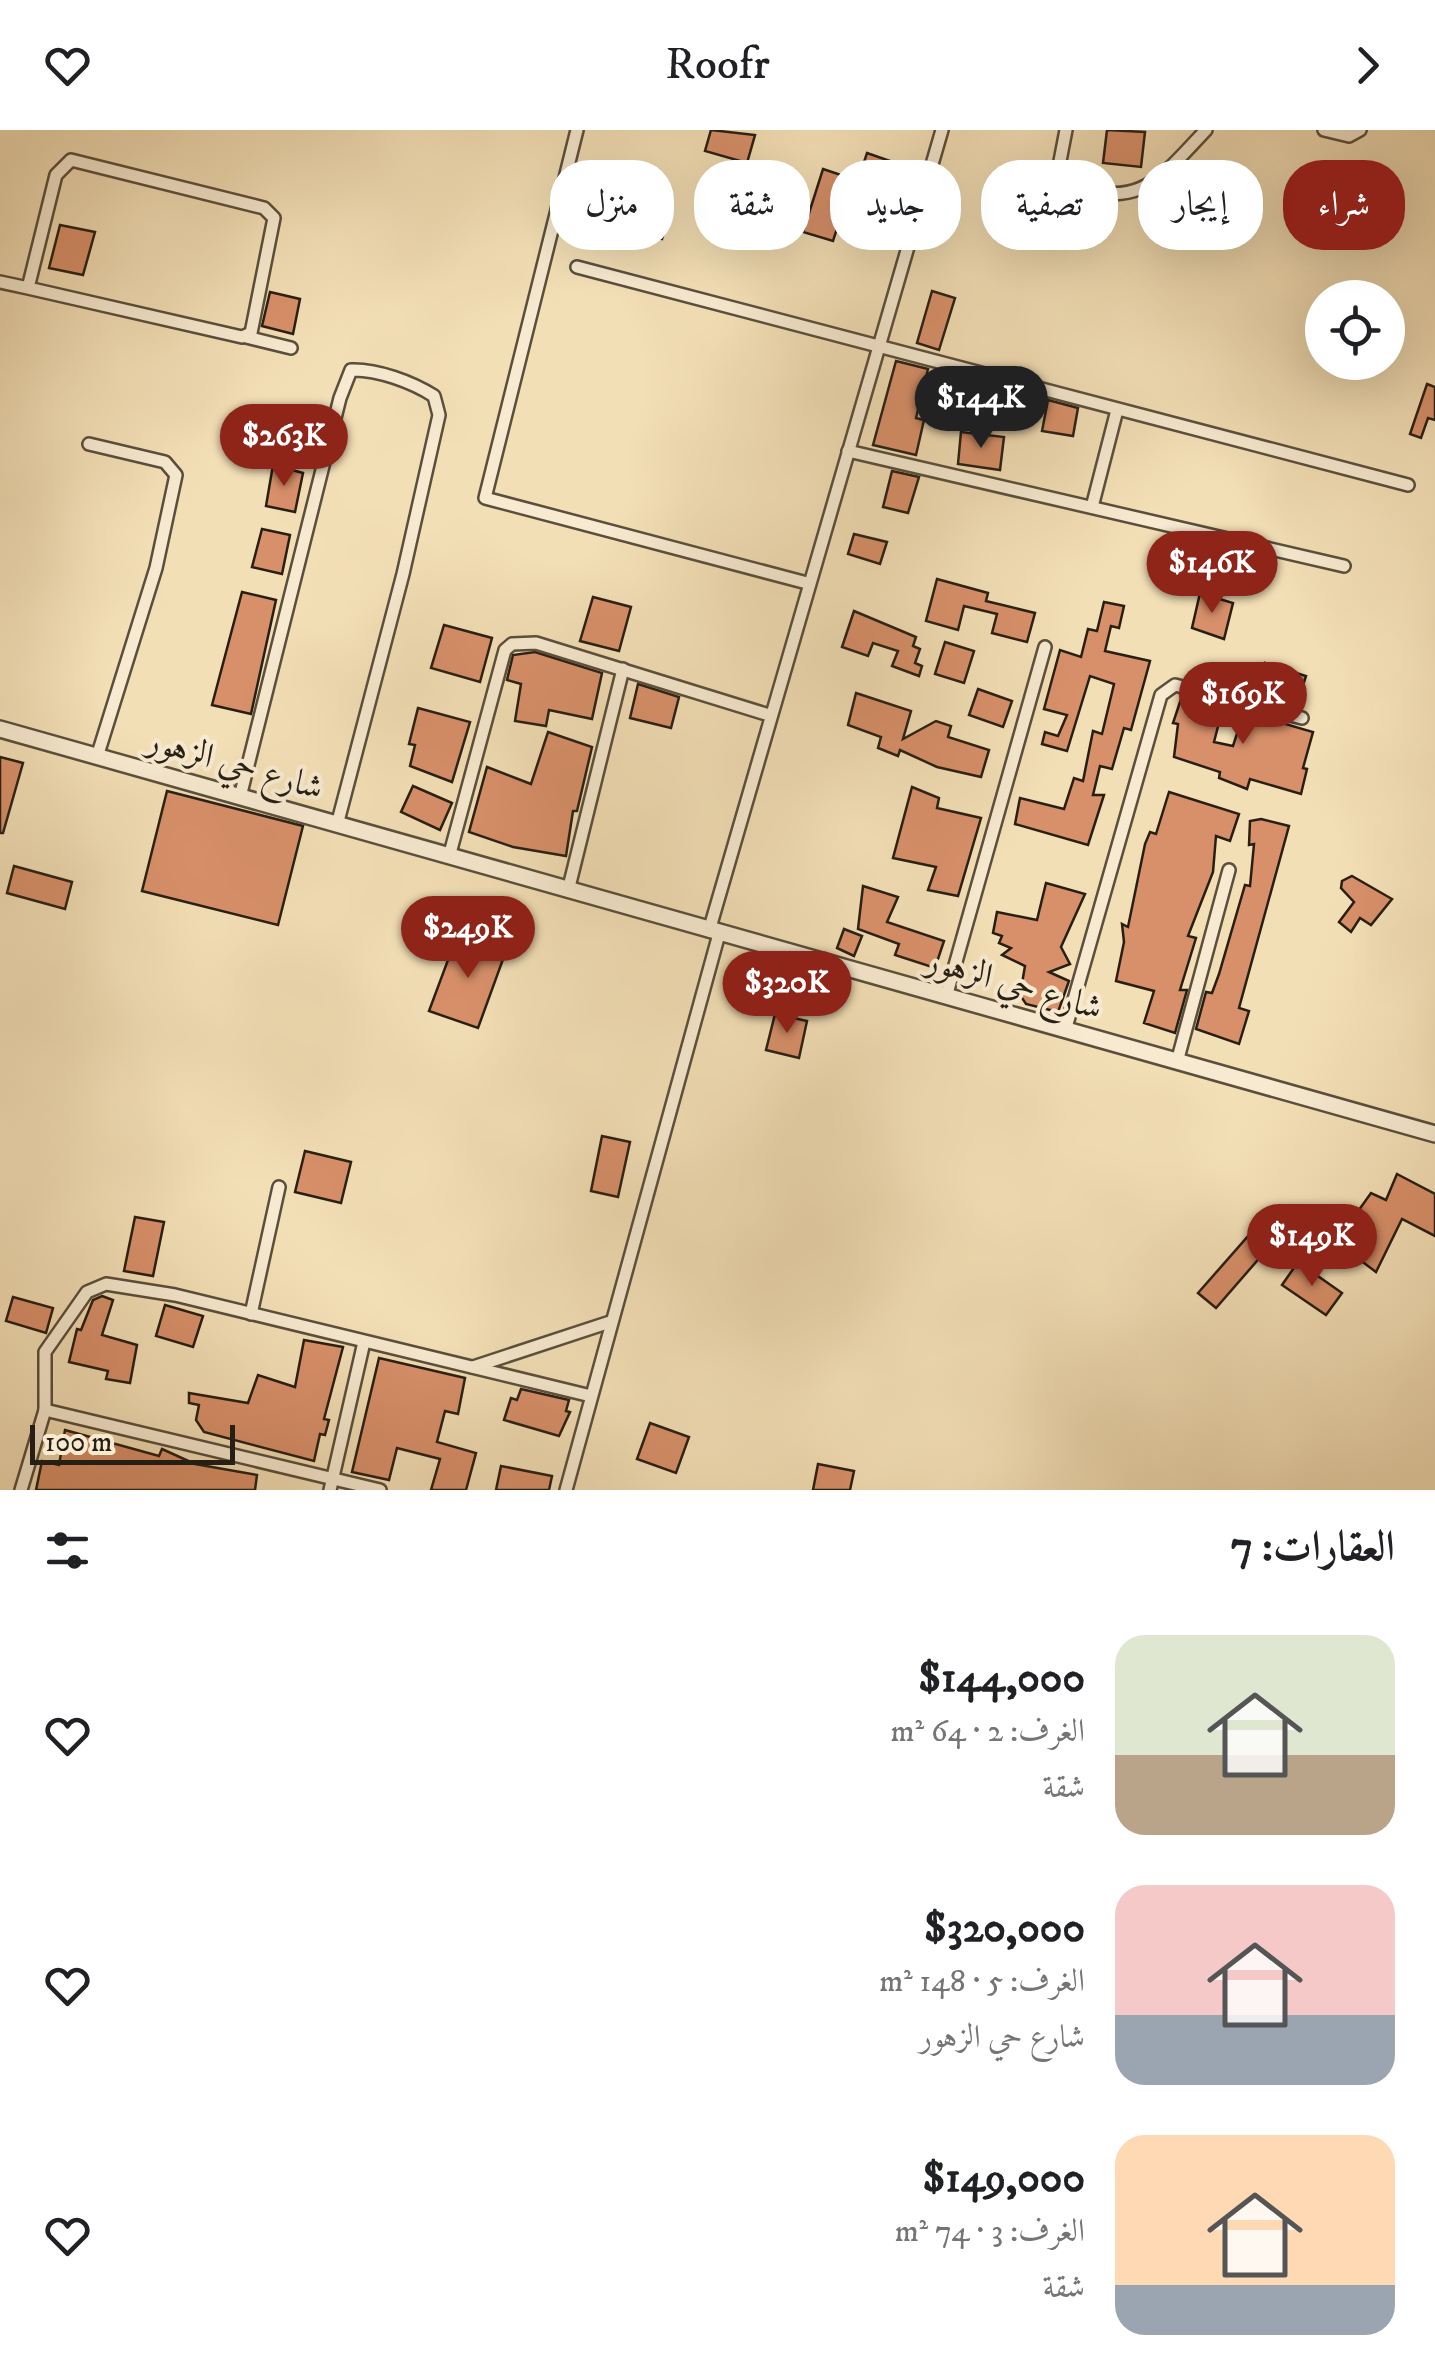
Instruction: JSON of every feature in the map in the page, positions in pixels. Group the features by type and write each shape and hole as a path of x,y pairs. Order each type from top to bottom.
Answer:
{"street":[{"path":"577,130 485,498 807,583"},
{"path":"566,1490 769,715 942,130"},
{"path":"1066,130 1060,162 1068,183 1118,193 1150,187 1206,130"},
{"path":"1324,130 1340,136 1360,130"},
{"path":"28,288 56,174 71,160 264,208 274,218 274,234 246,336"},
{"path":"577,268 1408,485"},
{"path":"0,282 291,348"},
{"path":"240,798 340,398 350,370 363,370 421,388 434,396 438,415 403,574 337,825"},
{"path":"1092,507 1117,410"},
{"path":"89,444 165,462 176,476 156,568 97,757"},
{"path":"848,451 1344,566"},
{"path":"449,857 506,650 520,642 536,643 769,715"},
{"path":"946,997 1045,647"},
{"path":"568,890 623,669"},
{"path":"1066,1031 1161,694 1175,686 1302,718"},
{"name":"شارع حي الزهور","path":"0,729 1435,1134"},
{"path":"1177,1062 1229,870"},
{"path":"251,1314 278,1187"},
{"path":"21,1490 45,1410 45,1352 96,1286 138,1288 591,1396"},
{"path":"472,1367 610,1322"},
{"path":"331,1484 364,1342"},
{"path":"45,1410 331,1484 380,1490"}],"building":[{"path":"711,130 755,135 748,160 705,151"},
{"path":"1107,130 1145,132 1138,167 1103,160"},
{"path":"867,153 887,160 865,160"},
{"path":"823,169 830,171 830,240 810,234 810,210"},
{"path":"60,225 95,232 83,275 49,268"},
{"path":"932,291 955,298 939,350 917,343"},
{"path":"270,292 300,299 293,334 262,326"},
{"path":"896,361 928,369 916,418 924,420 916,455 873,445"},
{"path":"969,382 1009,390 1004,419 964,411"},
{"path":"1427,384 1435,387 1435,420 1428,418 1421,438 1410,434"},
{"path":"1048,400 1078,408 1073,436 1042,431"},
{"path":"961,432 1004,437 1000,470 958,464"},
{"path":"273,465 303,473 295,512 266,506"},
{"path":"892,471 919,477 908,513 883,507"},
{"path":"262,529 290,535 282,574 252,567"},
{"path":"854,534 887,542 880,564 848,554"},
{"path":"937,579 988,593 986,601 1035,613 1027,642 992,633 997,614 964,606 958,630 926,621"},
{"path":"242,592 276,600 251,714 212,705"},
{"path":"1200,593 1233,603 1224,639 1192,628"},
{"path":"593,597 631,607 619,651 580,641"},
{"path":"1104,602 1124,606 1119,628 1111,626 1105,651 1150,661 1131,730 1124,728 1112,769 1100,766 1093,795 1104,795 1088,845 1015,824 1020,798 1064,809 1074,778 1083,781 1093,731 1102,734 1114,684 1090,676 1067,751 1042,744 1045,732 1058,736 1067,715 1044,709 1060,650 1081,657 1088,629 1097,631"},
{"path":"854,611 916,637 913,646 920,649 915,663 922,666 919,676 892,666 898,651 873,643 868,656 842,647"},
{"path":"444,625 492,638 480,682 431,668"},
{"path":"945,642 974,651 964,683 935,674"},
{"path":"535,652 602,673 592,719 549,710 546,726 515,721 521,684 507,680 513,655"},
{"path":"1265,663 1306,676 1299,697 1262,683"},
{"path":"638,684 679,697 671,728 630,718"},
{"path":"978,689 1012,701 1003,727 969,715"},
{"path":"856,693 911,711 903,739 936,721 951,726 948,737 989,750 981,777 937,767 900,750 898,756 878,748 881,737 848,725"},
{"path":"1182,696 1223,707 1214,742 1233,746 1244,712 1313,732 1301,794 1250,779 1247,789 1219,778 1220,772 1174,757 1178,724 1173,723"},
{"path":"418,708 470,722 452,782 410,766 415,745 409,744"},
{"path":"548,732 592,747 577,811 573,811 566,856 513,847 469,832 487,767 531,784"},
{"path":"0,757 23,763 3,833 0,833"},
{"path":"413,786 452,803 440,830 401,812"},
{"path":"912,787 939,798 937,808 981,818 958,896 928,890 936,867 893,858"},
{"path":"167,791 303,826 278,925 142,891"},
{"path":"1169,792 1239,814 1230,841 1216,836 1213,872 1188,936 1196,938 1180,990 1187,990 1175,1033 1144,1023 1154,991 1116,981 1124,942 1122,924 1128,927 1145,844 1150,832 1156,834"},
{"path":"1261,819 1289,826 1239,1008 1249,1011 1239,1044 1196,1029 1206,992 1212,993 1219,974 1245,885 1250,886 1254,844 1249,845 1250,821"},
{"path":"14,866 72,882 65,909 7,893"},
{"path":"1352,876 1392,899 1371,925 1360,918 1351,932 1339,922 1354,902 1341,888 1342,881"},
{"path":"1046,883 1085,894 1061,947 1070,964 1049,972 1069,981 1058,1012 1026,1004 1020,995 1025,966 1002,955 1011,948 999,943 1002,936 993,933 997,912 1037,920"},
{"path":"863,886 898,897 887,922 944,941 935,968 895,955 899,944 858,929"},
{"path":"844,929 862,936 854,956 837,948"},
{"path":"458,933 506,951 478,1028 429,1011"},
{"path":"775,1014 807,1021 799,1058 766,1050"},
{"path":"602,1136 630,1142 618,1197 591,1191"},
{"path":"305,1151 351,1162 341,1203 295,1192"},
{"path":"1397,1174 1435,1194 1435,1236 1402,1219 1376,1272 1336,1242 1371,1193 1386,1200"},
{"path":"135,1217 164,1222 153,1276 124,1271"},
{"path":"1264,1218 1283,1231 1216,1308 1198,1293"},
{"path":"1298,1262 1342,1293 1326,1315 1282,1285"},
{"path":"102,1296 113,1300 102,1335 137,1345 130,1383 106,1379 108,1371 69,1362 77,1329 81,1330 93,1300"},
{"path":"13,1297 53,1308 46,1333 6,1321"},
{"path":"165,1305 203,1316 193,1347 156,1336"},
{"path":"304,1340 343,1347 324,1419 329,1420 325,1435 320,1434 314,1461 204,1432 196,1420 199,1405 189,1403 189,1393 248,1403 258,1375 295,1387"},
{"path":"379,1358 465,1378 458,1414 445,1411 437,1442 476,1453 466,1490 431,1490 440,1459 397,1448 389,1480 352,1472"},
{"path":"521,1389 569,1400 566,1411 570,1412 559,1436 504,1420 511,1398 517,1400"},
{"path":"650,1423 689,1437 676,1473 637,1459"},
{"path":"65,1430 159,1456 162,1449 195,1464 257,1475 255,1490 36,1490 42,1461 59,1465"},
{"path":"818,1464 854,1471 850,1490 813,1490"},
{"path":"501,1466 552,1476 549,1490 496,1490"}]}
